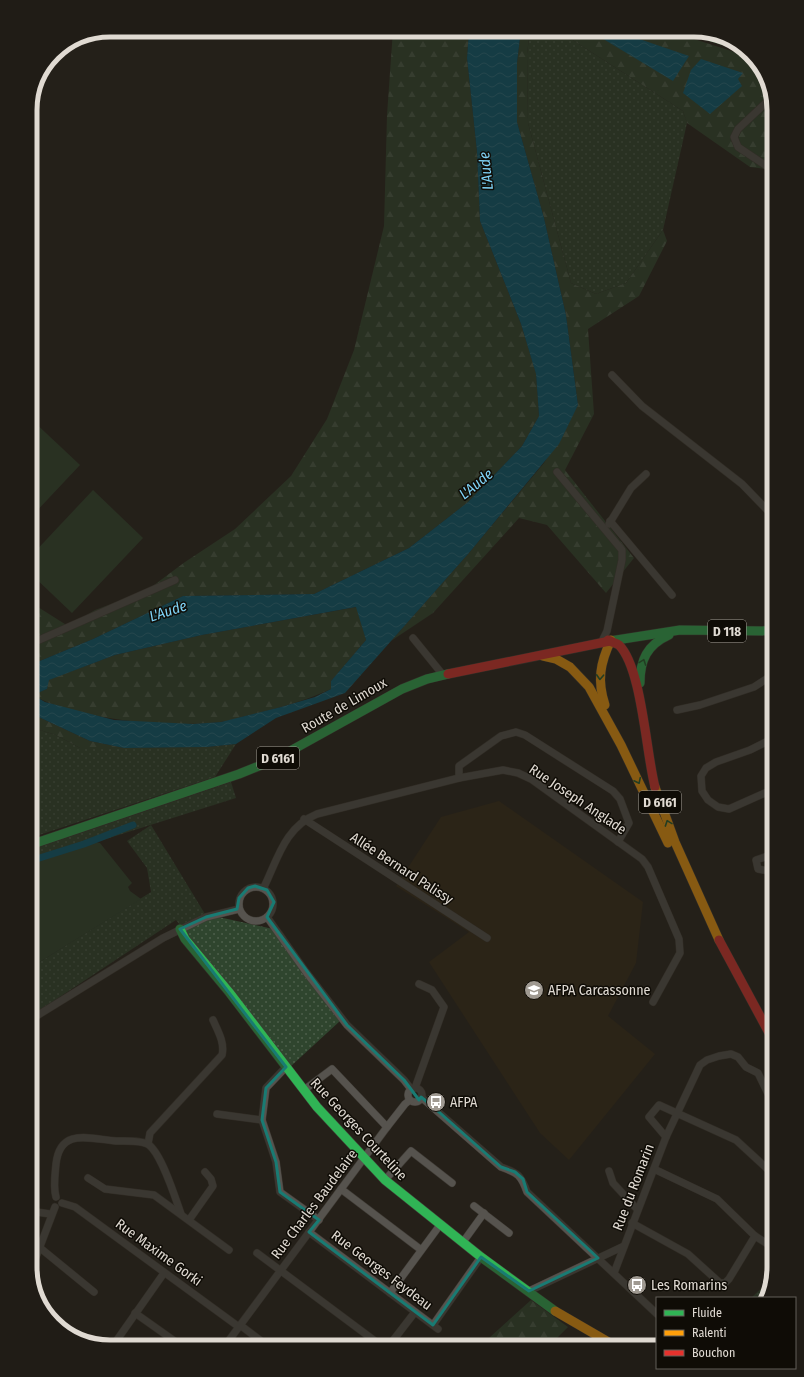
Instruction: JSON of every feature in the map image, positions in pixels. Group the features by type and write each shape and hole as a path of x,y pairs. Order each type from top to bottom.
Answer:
{"main road":[{"name":"D 118","path":"607,637 680,630 767,632"},
{"name":"D 6161","path":"680,630 658,639 648,649 642,660 639,671 640,700 647,750 656,791 699,898 767,1030"},
{"name":"D 6161","path":"518,659 541,655 607,637"},
{"name":"D 6161","path":"518,659 538,651 607,637 622,647 631,664 640,700"},
{"path":"607,637 599,680 602,697 621,745 676,861 699,898"},
{"name":"D 6161","path":"541,655 556,659 570,667 589,687 621,745"},
{"name":"Route de Limoux","path":"37,843 261,765 326,733 402,689 444,675 518,659"},
{"name":"Rue Georges Courteline","path":"180,929 185,939 229,992 317,1107 385,1180 481,1257 564,1317 605,1340"}],"street":[{"path":"767,102 738,129 734,137 738,147 767,166"},
{"path":"612,375 642,406 742,484 767,510"},
{"path":"557,472 622,550 622,560 607,637"},
{"path":"606,529 632,488 646,474"},
{"path":"610,521 672,595"},
{"path":"37,641 175,580"},
{"path":"413,638 444,675"},
{"path":"677,710 700,705 754,688 767,679"},
{"path":"459,778 459,766 501,736 516,732 525,735 613,791 620,799 629,823 618,842"},
{"path":"767,742 750,750 716,762 706,768 701,776 702,791 708,800 718,807 729,809 767,792"},
{"name":"Rue Joseph Anglade","path":"264,888 287,837 304,819 317,814 459,778 503,770 518,773 531,779 642,859 648,867 679,939 680,953 653,1002"},
{"name":"Allée Bernard Palissy","path":"304,819 487,938"},
{"path":"767,856 756,860 758,869 767,871"},
{"path":"255,886 264,888 272,896 274,902 273,909 267,917 262,920 251,920 246,918 239,909 239,898 243,892 255,886"},
{"path":"37,1016 180,929 206,917 239,909"},
{"path":"267,917 306,972 347,1025 413,1088 421,1091 421,1097 417,1102 410,1100 408,1095 413,1088 444,1007 432,990 419,984"},
{"path":"148,1144 150,1133 222,1055 223,1049 219,1032 213,1020"},
{"name":"Rue du Romarin","path":"614,1273 637,1209 666,1137 700,1065 707,1060 731,1054 738,1057 746,1066 758,1074 767,1092"},
{"path":"286,1067 266,1088 262,1120 276,1162 280,1192 319,1220"},
{"path":"304,1090 332,1069 387,1127"},
{"path":"421,1097 502,1167 515,1172 523,1179 527,1192 656,1313"},
{"name":"Rue Charles Baudelaire","path":"229,1340 387,1127 405,1104 410,1100"},
{"name":"Rue du Romarin","path":"666,1137 649,1117 659,1104 677,1112"},
{"path":"677,1112 736,1140 767,1169"},
{"path":"217,1114 262,1120"},
{"path":"37,1253 50,1214 54,1207 59,1207 59,1200 54,1191 56,1158 60,1148 66,1141 82,1137 148,1144 157,1152 182,1214"},
{"path":"385,1180 411,1151 452,1183"},
{"path":"654,1169 717,1200 755,1236 767,1244"},
{"path":"609,1171 613,1183 637,1209"},
{"path":"189,1220 212,1186 211,1179 205,1172"},
{"path":"88,1178 105,1189 154,1195 182,1214 229,1250"},
{"path":"341,1189 420,1250"},
{"name":"Rue Maxime Gorki","path":"59,1200 75,1207 164,1273 259,1340"},
{"path":"474,1206 510,1233"},
{"path":"37,1212 50,1214"},
{"path":"462,1242 484,1213"},
{"path":"632,1223 688,1254 720,1283 724,1283 729,1279 755,1236"},
{"path":"390,1293 420,1250 440,1225"},
{"name":"Rue Georges Feydeau","path":"310,1232 435,1327 481,1257"},
{"name":"Rue du Romarin","path":"529,1291 624,1246"},
{"path":"39,1247 94,1292"},
{"path":"257,1254 374,1340"},
{"path":"117,1340 164,1273"},
{"path":"393,1340 415,1312"},
{"path":"135,1313 172,1340"}],"highlighted area":[{"path":"255,886 267,890 274,902 267,917 347,1025 404,1080 419,1100 421,1097 431,1105 501,1167 515,1172 523,1179 527,1192 598,1258 529,1291 481,1257 433,1325 309,1232 319,1220 280,1192 276,1162 262,1120 266,1088 286,1067 180,929 206,917 237,909 239,898 248,888"}],"shaded area":[{"name":"AFPA Carcassonne","path":"499,801 643,902 636,963 608,1016 655,1054 569,1160 540,1133 429,962 469,932 396,886 441,817"}],"green space":[{"path":"393,37 468,37 467,58 477,152 480,221 521,324 536,373 539,416 522,446 468,502 409,548 314,594 183,596 93,639 37,662 37,606 68,626 95,610 146,591 185,562 235,529 291,476 327,419 354,350 384,226 387,115"},
{"path":"520,37 529,37 527,54 528,123 571,283 596,294 626,283 663,230 667,241 639,296 588,329 594,414 565,470 634,558 606,593 547,525 519,518 433,613 391,641 469,553 544,463 578,405 566,315 544,218 517,122 517,63"},
{"path":"529,37 568,37 683,111 687,123 663,230 626,283 596,294 571,283 528,123 527,54"},
{"path":"568,37 688,37 741,54 755,69 766,96 767,169 750,167 687,123 683,111"},
{"path":"37,425 80,465 37,511"},
{"path":"93,490 143,538 72,613 37,580 37,550"},
{"path":"357,607 366,640 331,681 331,689 301,701 271,710 220,722 175,724 124,720 73,711 51,704 37,697 37,693 47,689 48,680 115,655 202,635"},
{"path":"37,716 90,741 124,748 80,748 56,735 37,729"},
{"path":"37,729 56,735 80,748 207,747 236,744 215,777 37,836"},
{"path":"231,782 236,798 37,861 37,848"},
{"path":"151,825 205,914 282,931 340,1021 290,1067 176,920 37,1012 37,964 151,892 147,868 127,841"},
{"path":"95,842 100,843 132,883 128,887 130,891 141,899 37,964 37,861"},
{"path":"765,1285 760,1297 752,1297"},
{"path":"531,1300 568,1327 555,1340 487,1340"}],"water":[{"name":"L'Aude","path":"468,37 520,37 517,63 517,122 544,218 566,315 578,405 559,444 469,553 345,693 276,718 236,744 207,747 124,748 90,741 37,716 37,697 45,702 114,720 193,724 221,722 315,697 331,689 331,681 366,640 356,607 202,635 115,655 49,680 47,689 37,693 37,662 93,639 183,596 314,594 409,548 468,502 522,446 539,416 536,374 521,324 480,221 477,152 467,58"},
{"path":"600,37 633,37 689,56 673,81"},
{"path":"701,59 743,73 738,79 742,86 710,114 683,93 691,70"}],"waterway":[{"path":"37,859 84,844 133,825"}],"traffic: fast":[{"path":"610,641 680,630 767,631"},
{"path":"640,683 641,667 646,654 655,643 669,635"},
{"path":"37,843 239,774 274,760 402,689 427,679 448,674"},
{"path":"180,929 185,939 229,992 317,1107 385,1180 481,1257 555,1311"}],"traffic: slow":[{"path":"605,705 600,680 604,656 611,640"},
{"path":"543,656 556,659 570,667 589,687 621,745 668,843"},
{"path":"655,787 675,842 719,940"},
{"path":"555,1311 605,1340"}],"traffic: jam":[{"path":"608,640 619,645 627,656 633,672 638,691 655,787"},
{"path":"448,674 610,641"},
{"path":"719,940 767,1029"}],"place":[{"name":"AFPA Carcassonne","path":"534,990"},
{"name":"AFPA","path":"436,1102"},
{"name":"Les Romarins","path":"637,1285"}]}
